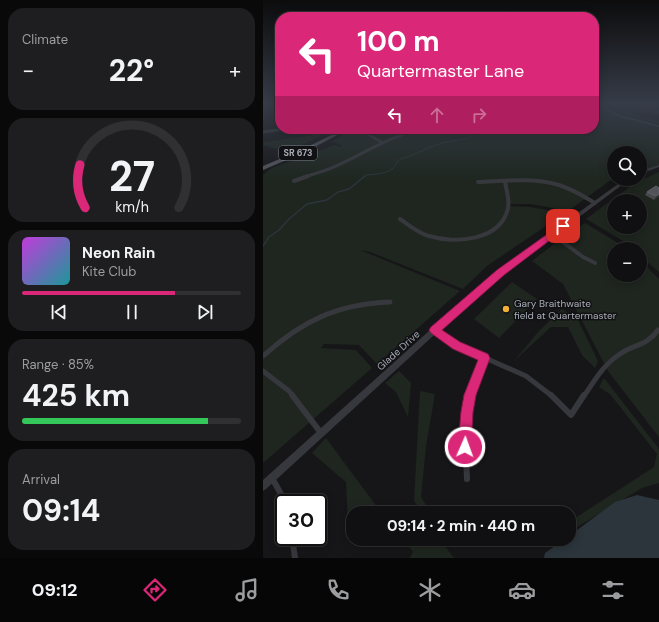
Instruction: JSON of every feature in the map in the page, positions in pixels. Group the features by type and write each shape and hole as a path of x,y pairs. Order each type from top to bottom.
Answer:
{"main road":[{"name":"SR 673","path":"263,168 303,151 337,134"}],"street":[{"path":"263,132 275,130"},
{"path":"368,134 381,142"},
{"path":"294,181 329,169 381,142 403,134"},
{"path":"647,170 659,166"},
{"path":"400,219 423,234 437,238 460,240 483,235 500,224 506,216 508,205 505,181"},
{"path":"478,182 551,182 570,189 595,203"},
{"name":"Glade Drive","path":"263,486 495,276 618,186"},
{"path":"552,234 583,257 595,263"},
{"path":"263,356 295,330 315,318 357,304 390,302"},
{"path":"435,330 456,345 536,383 546,390 571,415 605,365 621,353 652,339 658,330"},
{"path":"467,479 465,447 467,412 475,380 484,358"},
{"path":"263,371 289,391 321,433"},
{"path":"272,478 281,494"},
{"path":"293,546 295,558"}],"shaded area":[{"path":"599,130 659,130 659,166 647,170 647,146 607,146 607,183 568,211 531,204 508,204 509,206 530,207 565,213 487,266 463,289 370,252 360,250 460,291 377,364 359,345 324,344 321,348 356,350 372,368 263,463 263,175 272,168 335,145 340,147 342,146 332,141 345,134 599,134"},
{"path":"325,134 293,149 284,145 276,149 263,145 263,142"},
{"path":"659,172 659,272 647,262 647,242 625,242 611,234 647,234 647,194 620,194 631,186 647,186 647,178"},
{"path":"607,204 607,231 586,219"},
{"path":"585,223 616,242 607,242 607,282 647,282 647,267 659,279 659,437 608,371 563,284 532,261"},
{"name":"Gary Braithwaite field at Quartermaster","path":"512,282 537,299 499,338 474,319"},
{"path":"562,309 578,320 598,361 595,368 582,355 568,327 551,327 514,361 539,331"},
{"path":"399,371 411,383 408,417 396,392 385,383"},
{"path":"604,378 659,449 659,483 642,488 576,528 576,517 654,467 657,454 610,394 599,387"},
{"path":"420,391 435,394 426,446 421,497 427,506 418,506 414,501"},
{"path":"326,438 376,506 347,506 346,482 312,453"},
{"path":"637,495 659,500 659,558 544,558 545,553 555,546 576,546 576,531 615,502"},
{"path":"409,546 445,546 454,558 410,558 413,552"}],"building":[{"path":"656,186 659,188 659,194 656,196 647,192"}],"waterway":[{"path":"363,177 366,175 387,172 392,169 399,160 436,145 467,138 476,134"},
{"path":"263,246 269,237 279,230 289,219 307,204 327,200 338,192 349,189 365,176"}],"place":[{"name":"Gary Braithwaite field at Quartermaster","path":"506,309"}],"route":[{"path":"465,447 465,429 470,395 484,358 447,340 435,330 490,280 563,226"}]}
